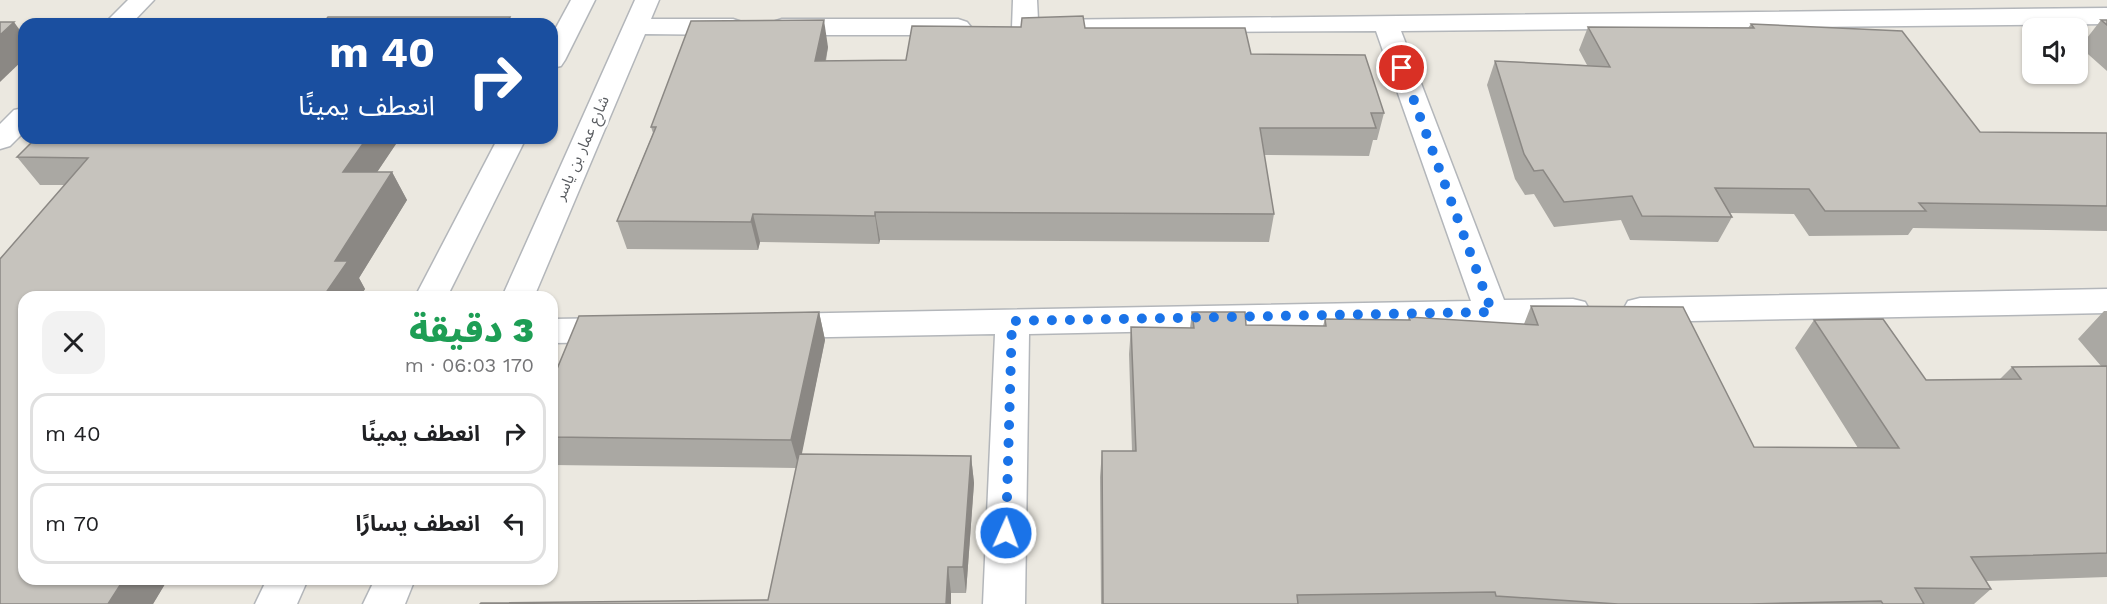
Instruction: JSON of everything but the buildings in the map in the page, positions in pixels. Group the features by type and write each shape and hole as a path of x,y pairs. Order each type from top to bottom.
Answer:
{"street":[{"path":"123,18 142,0"},
{"path":"558,48 583,0"},
{"name":"شارع عمار بن ياسر","path":"521,291 647,0"},
{"path":"1001,28 1025,0"},
{"path":"1692,0 1707,21"},
{"path":"2010,0 2030,17"},
{"path":"636,26 1001,28 2107,16"},
{"path":"1386,24 1492,312"},
{"path":"0,140 18,122"},
{"path":"434,291 509,144"},
{"path":"741,327 2107,301"},
{"path":"1004,604 1012,321"},
{"path":"558,331 646,329"},
{"path":"276,604 285,585"},
{"path":"384,604 392,585"}],"route":[{"path":"1006,533 1012,321 1492,312 1402,68"}]}
